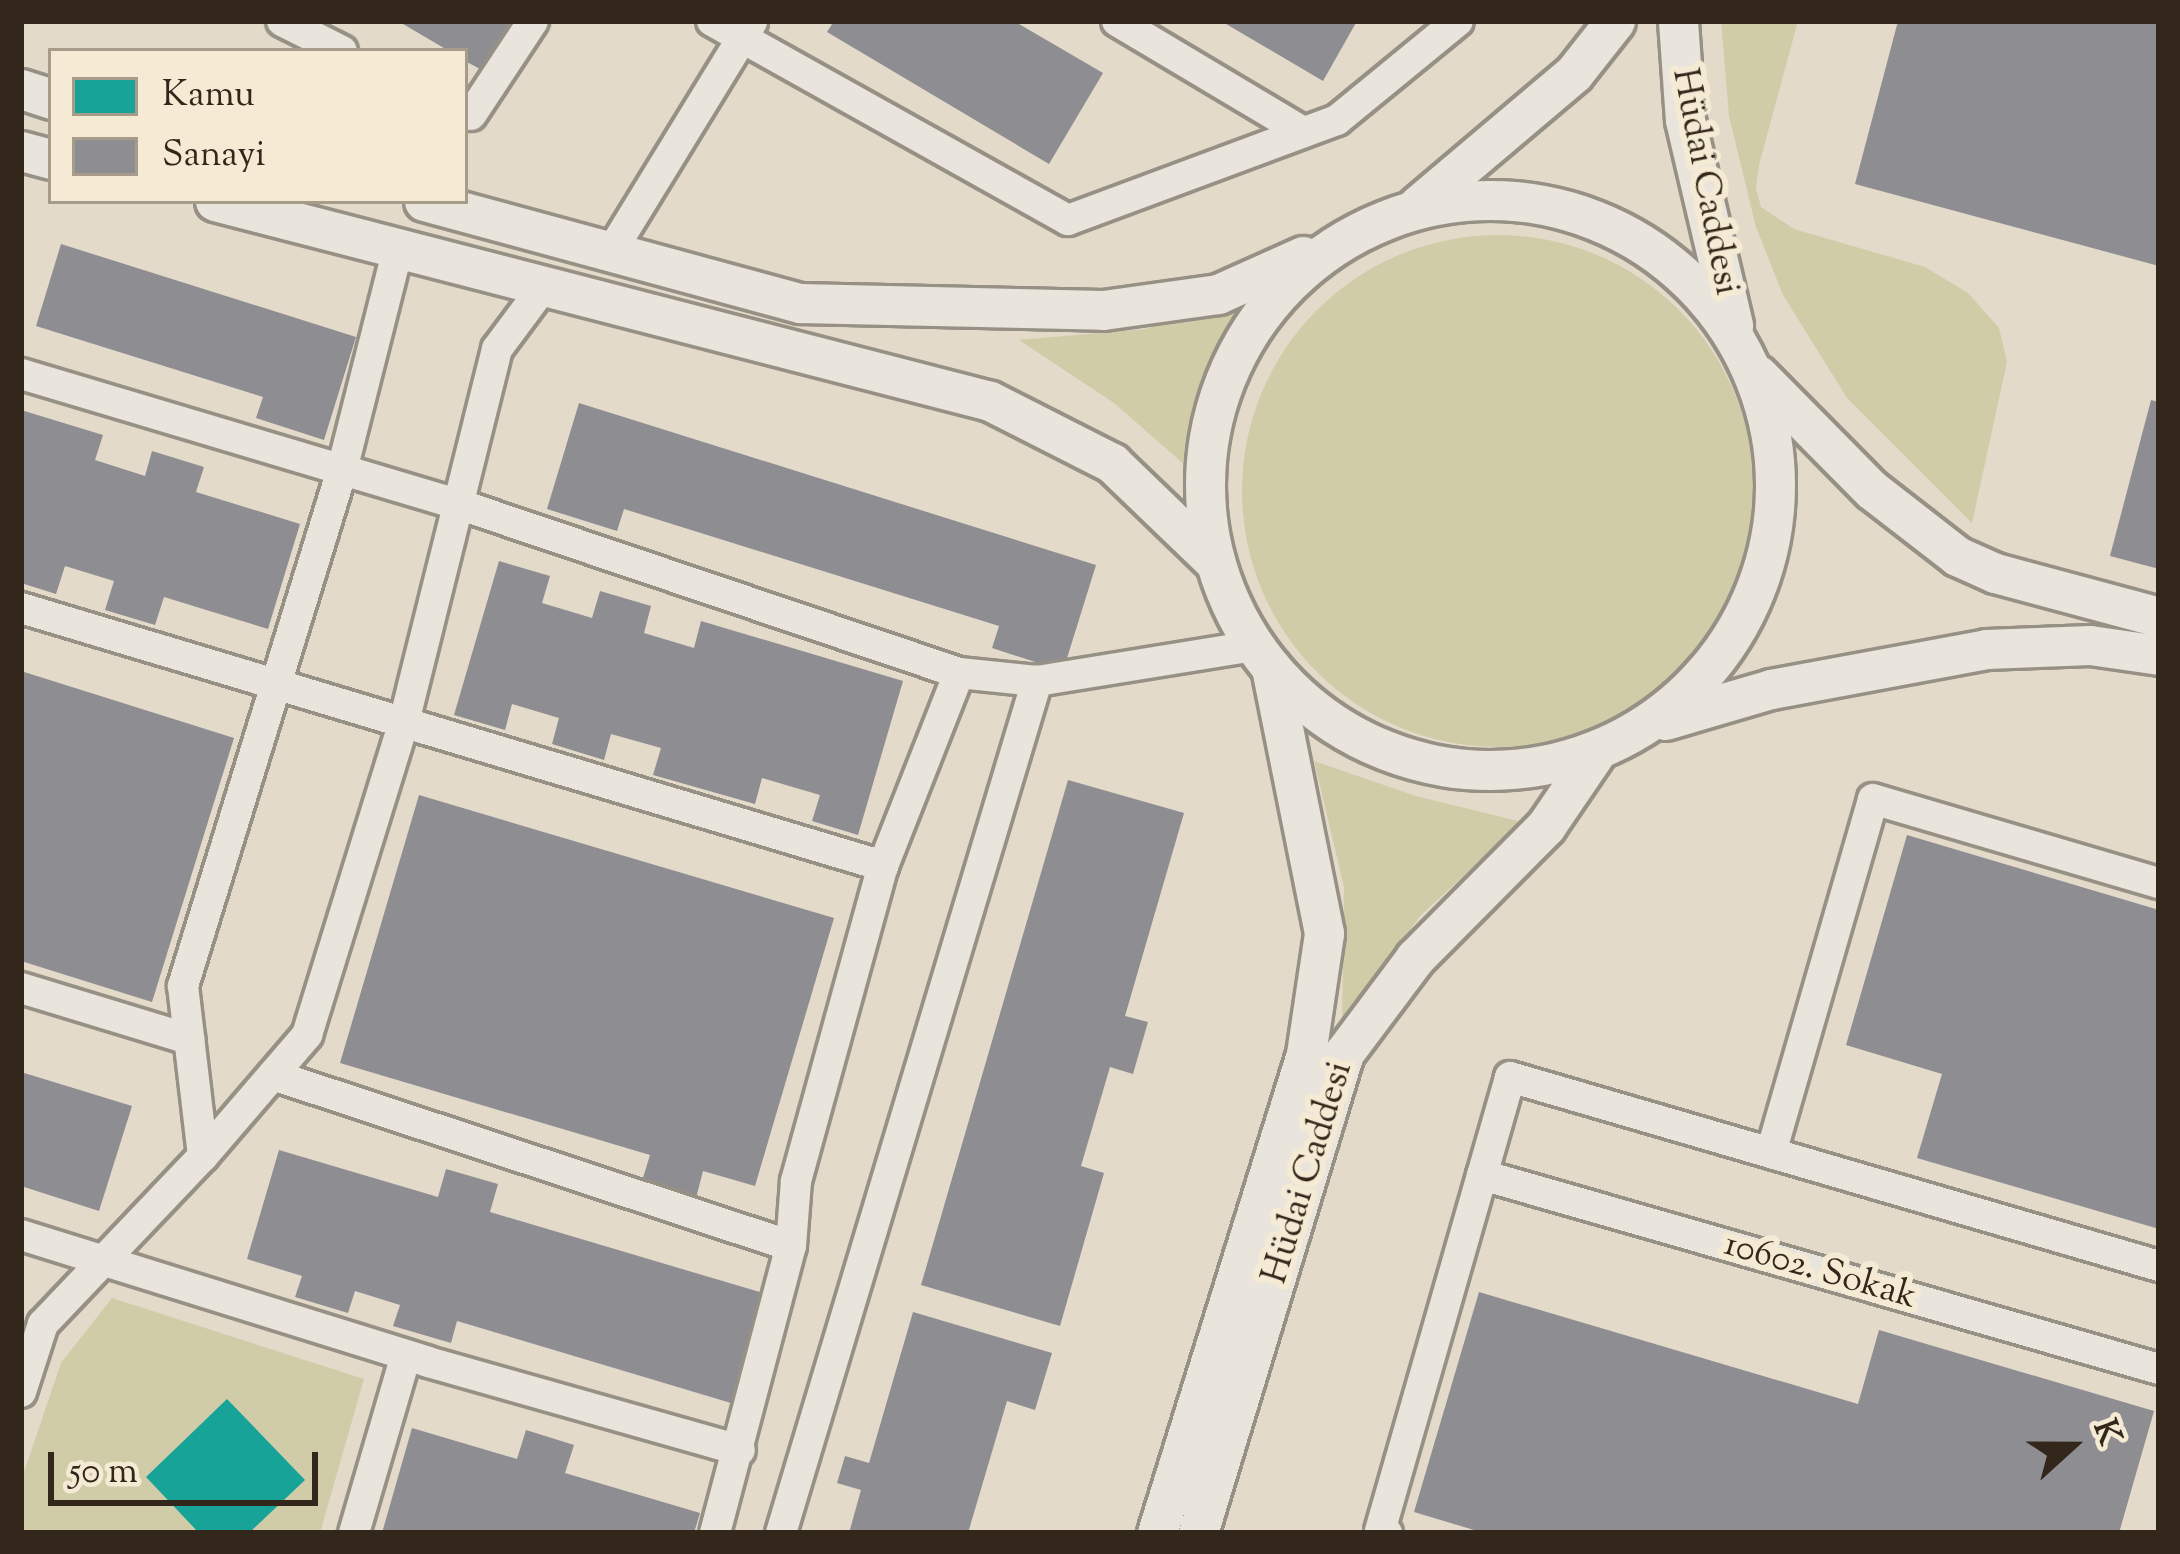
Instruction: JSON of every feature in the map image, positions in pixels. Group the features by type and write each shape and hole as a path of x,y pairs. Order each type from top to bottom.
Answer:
{"street":[{"path":"282,21 336,48"},
{"path":"468,118 533,21"},
{"path":"712,21 748,30 1068,220 1337,120 1458,21"},
{"path":"1117,21 1304,132"},
{"path":"1412,211 1574,73 1615,21"},
{"name":"Hüdai Caddesi","path":"1638,730 1692,687 1735,632 1769,547 1773,454 1684,120 1678,21"},
{"path":"611,252 748,30"},
{"path":"441,204 800,303 1103,310 1218,294 1412,211 1485,200 1560,208 1630,237 1690,283 1743,354 1872,490 1957,556 1995,573 2159,617"},
{"path":"227,204 991,401 1112,463 1216,563 1263,656 1312,709 1348,733 1428,764 1513,770 1597,751 1638,730 1771,689 1986,649 2090,645 2159,655"},
{"path":"1216,563 1205,466 1228,373 1250,330 1281,291 1316,258 1357,232"},
{"path":"203,1156 183,986 342,470 398,248"},
{"path":"21,1392 43,1324 203,1156 307,1035 404,722 497,349 544,286"},
{"path":"21,374 458,504 958,673 1037,681 1263,656"},
{"path":"21,608 883,866"},
{"name":"Hüdai Caddesi","path":"1157,1533 1306,1054 1324,933 1263,656"},
{"path":"716,1533 790,1246 796,1181 883,866 958,673"},
{"path":"782,1533 1037,681"},
{"name":"Hüdai Caddesi","path":"1198,1533 1344,1053 1414,958 1546,826 1597,751"},
{"path":"1771,1154 1873,799 2159,883"},
{"path":"21,988 189,1039"},
{"path":"273,1075 790,1246"},
{"path":"1387,1533 1380,1531 1510,1077 2159,1266"},
{"name":"10602. Sokak","path":"1482,1175 2159,1369"},
{"path":"21,1234 406,1355 740,1450"},
{"path":"354,1533 406,1355"}],"shaded area":[{"path":"1721,21 1798,21 1759,165 1756,188 1761,207 1794,229 1925,267 1968,293 1999,328 2007,362 1972,523 1847,398 1783,295 1756,227 1729,116"},
{"path":"1498,235 1548,240 1596,254 1640,278 1679,310 1711,349 1735,393 1749,441 1754,491 1749,541 1735,589 1711,633 1679,672 1640,704 1596,728 1548,742 1498,747 1448,742 1400,728 1356,704 1317,672 1285,633 1261,589 1247,541 1242,491 1247,441 1261,393 1285,349 1317,310 1356,278 1400,254 1448,240"},
{"path":"1263,294 1218,375 1195,474 1114,403 1019,340 1145,329"},
{"path":"1314,761 1416,796 1522,822 1420,916 1342,1025 1344,887"},
{"path":"112,1298 364,1379 320,1533 21,1533 21,1481 61,1363"}],"building: Kamu":[{"path":"227,1399 305,1480 249,1533 199,1533 146,1477"}],"building: Sanayi":[{"path":"398,21 510,21 482,70 468,63 468,48 444,48"},
{"path":"834,21 1014,21 1103,73 1049,164 827,32"},
{"path":"1221,21 1357,21 1323,81"},
{"path":"1898,21 2159,21 2159,266 1855,184"},
{"path":"61,244 356,337 324,440 256,418 263,397 36,326"},
{"path":"2151,400 2159,402 2159,569 2110,556"},
{"path":"579,403 1096,565 1063,671 992,648 999,626 624,509 617,531 547,509"},
{"path":"21,410 103,435 95,460 145,476 152,451 204,467 196,492 300,524 268,629 164,597 155,625 105,610 114,581 65,566 56,594 21,583"},
{"path":"499,561 550,576 542,603 592,618 600,591 651,606 644,633 694,648 701,621 903,681 858,835 812,821 820,795 762,778 755,804 653,775 661,748 611,734 604,760 552,744 559,718 512,704 505,730 454,715"},
{"path":"21,671 234,738 152,1002 21,961"},
{"path":"1068,780 1184,813 1125,1016 1148,1022 1133,1074 1110,1067 1081,1166 1104,1173 1060,1326 921,1285"},
{"path":"419,795 834,918 755,1186 703,1171 696,1198 642,1181 650,1155 340,1063"},
{"path":"1907,835 2159,910 2159,1229 1917,1158 1942,1074 1846,1045"},
{"path":"21,1072 132,1106 99,1211 21,1186"},
{"path":"279,1150 438,1197 446,1169 498,1184 490,1212 773,1296 741,1406 457,1321 451,1343 393,1326 400,1305 355,1291 348,1313 295,1297 302,1276 247,1259"},
{"path":"1479,1292 1858,1404 1879,1330 2154,1411 2119,1533 1484,1533 1414,1512"},
{"path":"913,1312 1052,1353 1035,1410 1007,1401 968,1533 849,1533 861,1490 837,1483 845,1456 869,1463"},
{"path":"412,1428 517,1459 526,1430 574,1445 565,1473 700,1513 694,1533 382,1533"}]}
